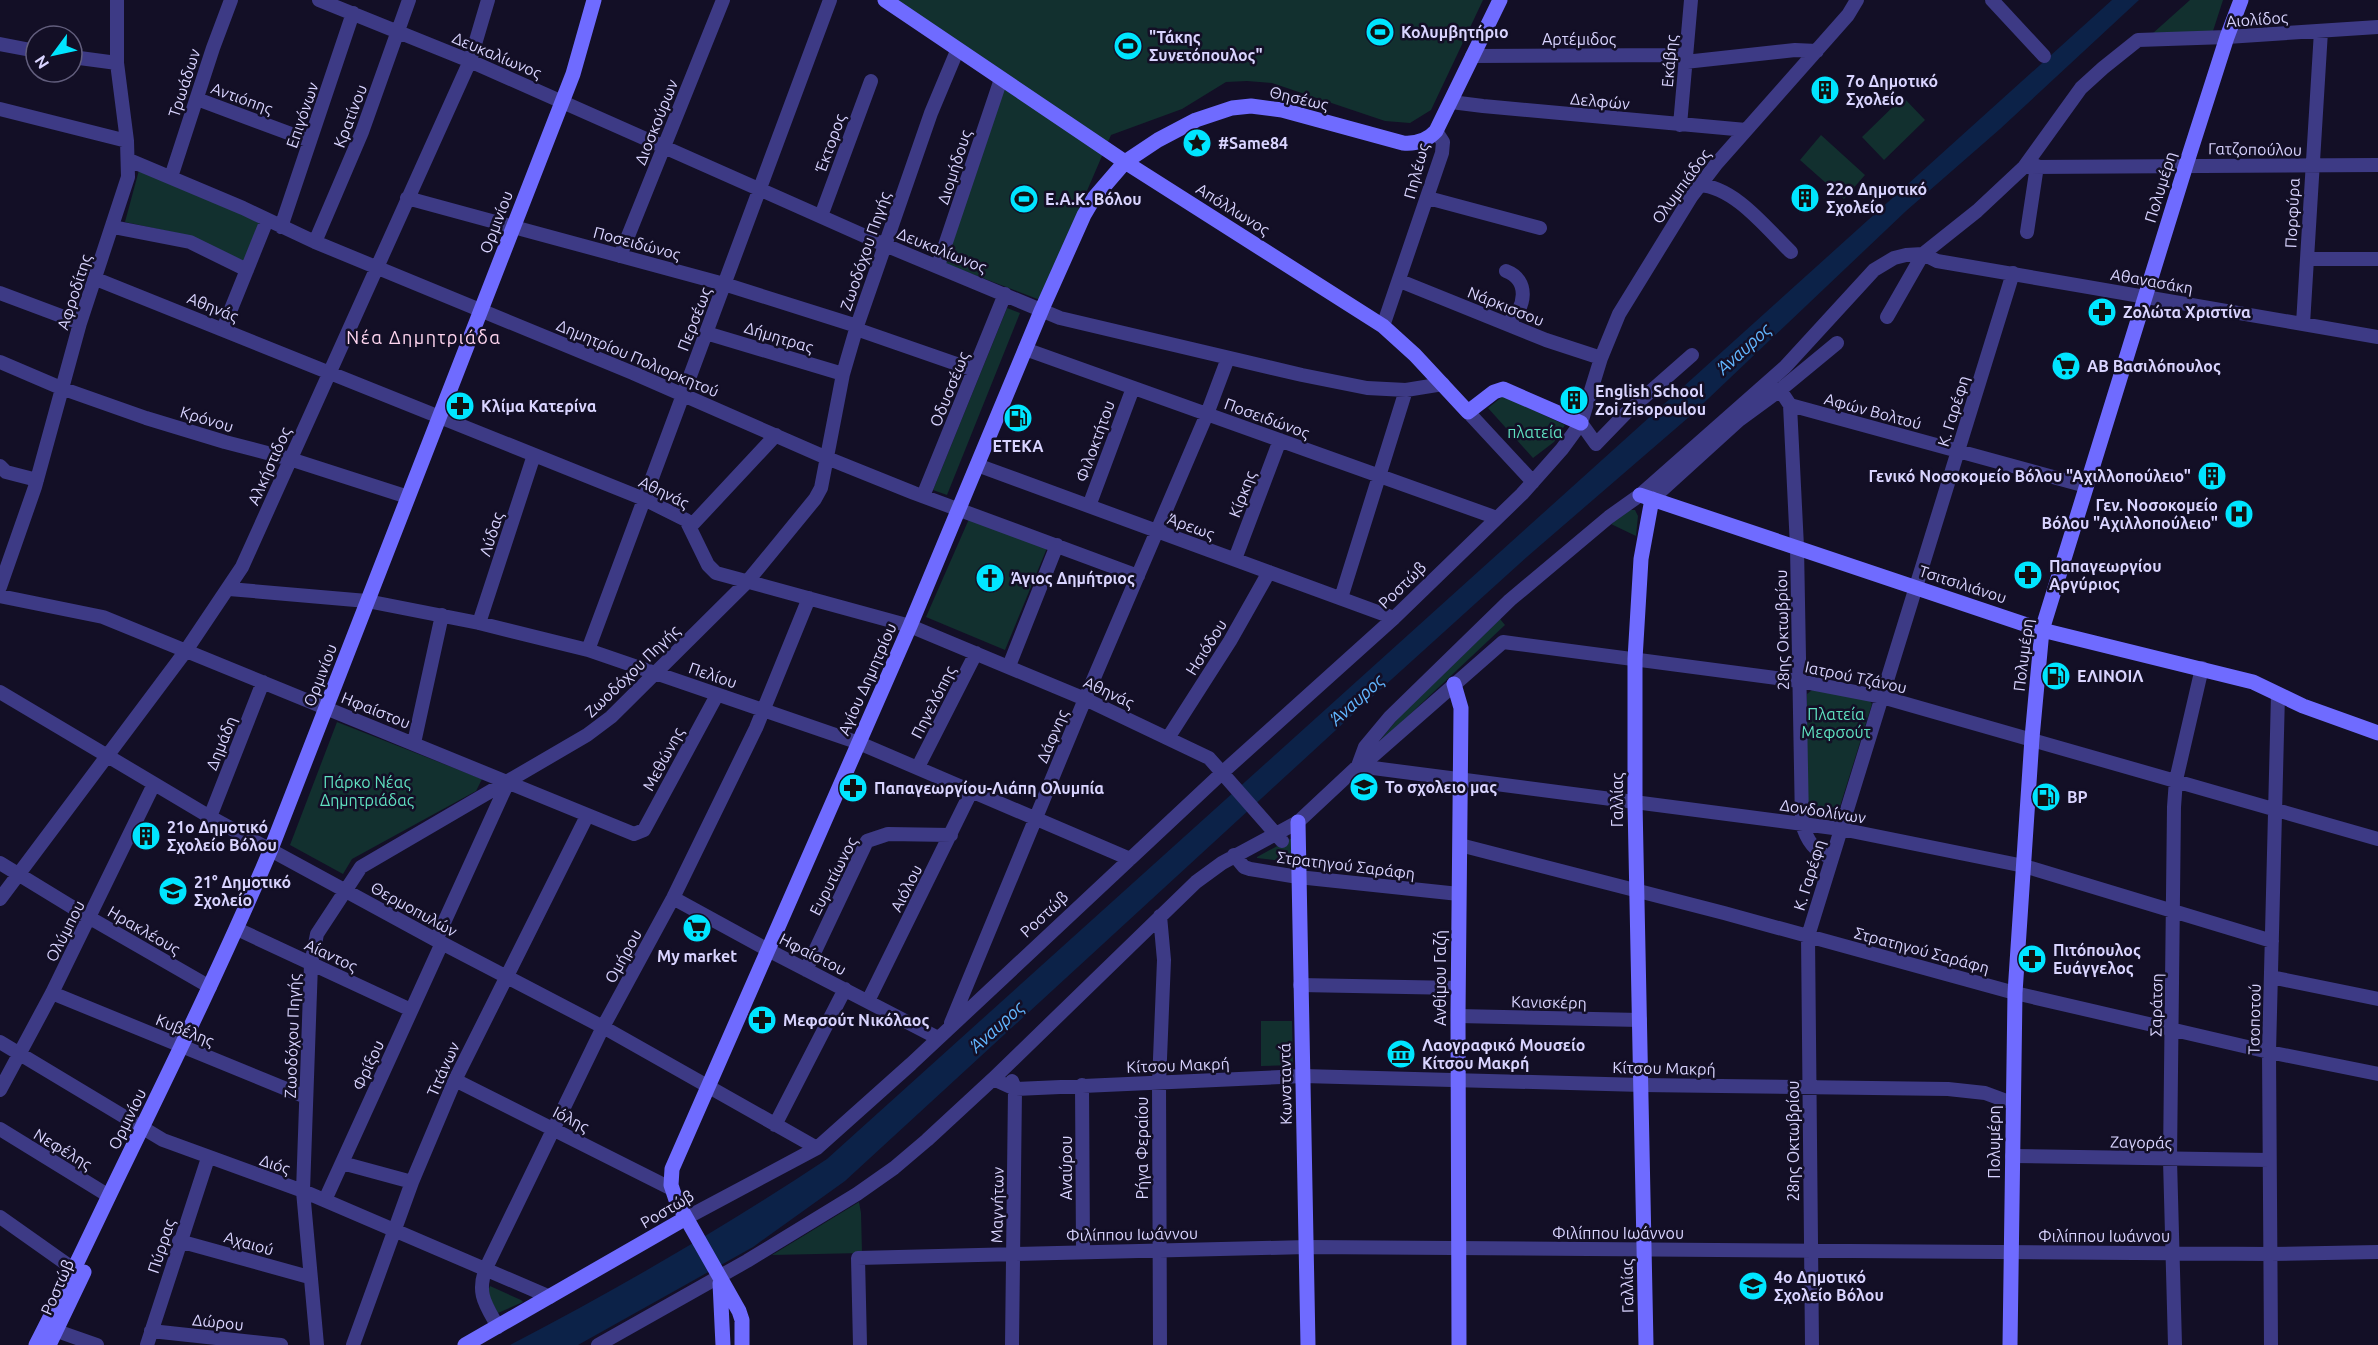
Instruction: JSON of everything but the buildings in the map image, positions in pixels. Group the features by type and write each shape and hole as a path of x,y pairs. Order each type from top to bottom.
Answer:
{"street":[{"name":"Αφροδίτης","path":"0,588 7,550 37,480 80,323 126,189 129,160 117,63 117,0"},
{"name":"Τρωάδων","path":"171,177 231,0"},
{"name":"Δευκαλίωνος","path":"319,0 470,61 885,245 1082,324 1367,388 1406,390 1443,384"},
{"name":"Κρατίνου","path":"315,242 362,132 409,0"},
{"name":"Αλκήστιδος","path":"0,899 185,652 229,589 253,545 329,371 470,61 488,0"},
{"name":"Ορμινίου","path":"36,1345 75,1270 210,987 271,849 573,74 594,0"},
{"name":"Διοσκούρων","path":"620,256 723,0"},
{"name":"Περσέως","path":"588,650 830,0"},
{"name":"Απόλλωνος","path":"885,0 957,51 1125,162 1383,326 1443,384 1533,482"},
{"name":"Πηλέως","path":"1383,326 1442,153 1443,142 1436,131 1500,0"},
{"name":"Εκάβης","path":"1680,125 1691,0"},
{"name":"Ολυμπιάδος","path":"1581,423 1601,358 1619,314 1631,291 1700,185 1746,129 1848,15 1857,0"},
{"path":"1992,0 2044,56"},
{"name":"Πολυμέρη","path":"2010,1345 2015,993 2032,738 2042,630 2186,165 2241,0"},
{"name":"Επιγόνων","path":"281,227 353,13"},
{"name":"Αιολίδος","path":"2031,167 2081,88 2139,40 2378,27"},
{"name":"Πορφύρα","path":"2303,324 2321,31"},
{"path":"0,44 24,49"},
{"name":"Αρτέμιδος","path":"1472,56 1685,59 1795,50 1817,51"},
{"name":"Ζωοδόχου Πηγής","path":"317,1345 309,1277 303,1191 311,964 316,934 345,889 365,864 599,727 656,674 747,582 815,499 821,488 843,374 856,327 931,113 957,51"},
{"path":"84,59 117,63"},
{"name":"Διομήδους","path":"938,266 1001,79"},
{"name":"Έκτορος","path":"821,216 871,81"},
{"name":"Αντιόπης","path":"197,99 310,141"},
{"name":"Δελφών","path":"1450,102 1680,125 1746,129"},
{"name":"Θησέως","path":"1125,162 1185,125 1220,111 1242,107 1282,110 1403,143 1425,140 1436,131"},
{"path":"0,109 127,141"},
{"name":"Δημητρίου Πολιορκητού","path":"129,160 315,242 683,394 827,458 1138,576"},
{"name":"Αγίου Δημητρίου","path":"672,1189 672,1169 910,626 1042,309 1089,206 1125,162"},
{"name":"Γατζοπούλου","path":"2031,167 2378,165"},
{"path":"2027,232 2031,167"},
{"path":"1887,318 1923,254 2031,167"},
{"path":"1700,185 1711,186 1731,196 1791,252"},
{"name":"Ποσειδώνος","path":"407,198 724,284 856,327 974,370"},
{"path":"1428,198 1540,228"},
{"path":"224,329 267,220"},
{"path":"112,227 190,242 247,270"},
{"path":"1646,497 1785,367 1874,270 1894,258 1923,254"},
{"name":"Αθανασάκη","path":"1923,254 1937,261 2378,337"},
{"path":"2307,259 2378,259"},
{"path":"1506,271 1515,274 1521,281 1523,289 1519,308 1514,319 1508,323"},
{"name":"Κ. Γαρέφη","path":"1808,936 2013,273"},
{"name":"Αθηνάς","path":"96,279 329,371 684,517 711,569 720,575 910,626 1009,666 1168,738 1209,758 1275,833"},
{"name":"Νάρκισσου","path":"1400,281 1546,340 1601,358"},
{"path":"0,293 80,323"},
{"name":"Οδυσσέως","path":"923,496 1005,294"},
{"name":"Δήμητρας","path":"706,333 843,374"},
{"path":"598,1345 881,1178 927,1140 993,1079 1196,882 1234,855 1298,822 1358,766 1365,747 1390,717 1510,600 1609,517 1646,497 1837,343"},
{"name":"Ποσειδώνος","path":"1025,349 1497,518"},
{"path":"1468,412 1494,392 1503,389 1581,423 1596,444 1626,413 1692,355"},
{"name":"Δάφνης","path":"949,1027 1085,699 1207,414 1228,358"},
{"name":"Κρόνου","path":"0,362 61,388 214,439 290,459 408,497"},
{"name":"Φιλοκτήτου","path":"1089,506 1133,388"},
{"path":"1341,598 1406,390"},
{"path":"1780,390 1790,405"},
{"name":"Αφών Βολτού","path":"1790,405 2086,486"},
{"name":"28ης Οκτωβρίου","path":"1790,405 1797,547 1803,824 1805,832 1818,851 1832,857"},
{"name":"Ροστώβ","path":"465,1345 817,1148 1223,772 1394,618 1533,482 1581,423"},
{"path":"690,527 776,435"},
{"name":"Κίρκης","path":"1235,559 1280,440"},
{"name":"Λύδας","path":"479,623 534,455"},
{"name":"Άρεως","path":"977,465 1394,618"},
{"path":"0,466 6,472 37,480"},
{"name":"Τσιτσιλιάνου","path":"1646,497 2042,630 2253,682 2303,706 2378,733"},
{"name":"Γαλλίας","path":"1646,497 1635,659 1635,803 1646,1345"},
{"path":"1009,666 1057,545"},
{"name":"Ησιόδου","path":"1168,738 1230,641 1269,572"},
{"name":"Πελίου","path":"229,589 367,602 479,623 588,650 859,743 1130,859"},
{"name":"Ηφαίστου","path":"0,596 103,618 634,834"},
{"name":"Ομήρου","path":"498,1327 481,1293 481,1283 486,1268 552,1128 603,1027 673,898 764,710 809,598"},
{"path":"414,743 442,615"},
{"name":"Ιατρού Τζάνου","path":"1358,766 1374,755 1503,642 1800,681 1882,697 2032,738 2378,839"},
{"name":"Πηνελόπης","path":"918,767 976,652"},
{"name":"Σαράτση","path":"2175,1345 2170,1160 2176,780 2202,668"},
{"name":"Δημάδη","path":"210,817 263,682"},
{"name":"Ανθίμου Γαζή","path":"1454,684 1461,708 1458,988 1459,1345"},
{"name":"Θερμοπυλών","path":"0,692 210,817 603,1027 817,1148"},
{"name":"Τσοποτού","path":"2271,1345 2269,1052 2278,694"},
{"name":"Μεθώνης","path":"634,834 644,830 717,695"},
{"name":"Δονδολίνων","path":"1358,766 1841,830 2024,866 2272,942"},
{"name":"Φρίξου","path":"325,1200 411,1010 508,782"},
{"name":"Ολύμπου","path":"0,1090 90,918 154,784"},
{"name":"Αιόλου","path":"868,1001 972,790"},
{"name":"Τιτάνων","path":"353,1345 412,1182 455,1080 587,816"},
{"name":"Κωνσταντά","path":"1298,822 1308,1345"},
{"name":"Ευρυτίωνος","path":"806,970 867,841 888,834 951,835"},
{"name":"Στρατηγού Σαράφη","path":"1460,845 2015,993 2269,1052 2378,1074"},
{"name":"Στρατηγού Σαράφη","path":"1234,855 1244,867 1250,869 1298,877 1459,894"},
{"name":"Ηρακλέους","path":"0,863 210,987"},
{"name":"Ηφαίστου","path":"673,898 938,1038"},
{"name":"Ρήγα Φεραίου","path":"1160,916 1164,960 1158,1083 1160,1345"},
{"name":"Αίαντος","path":"237,929 411,1010"},
{"name":"28ης Οκτωβρίου","path":"1808,936 1812,1345"},
{"path":"2271,977 2378,999"},
{"path":"1300,985 1458,988"},
{"path":"775,1125 845,989"},
{"name":"Κυβέλης","path":"52,993 306,1096"},
{"name":"Κανισκέρη","path":"1458,1016 1641,1020"},
{"name":"Διός","path":"0,1042 142,1129 169,1143 303,1191 550,1297"},
{"name":"Μαγνήτων","path":"1005,1067 1015,1089 1012,1345"},
{"name":"Κίτσου Μακρή","path":"993,1079 1015,1089 1302,1076 1642,1085 1948,1089 1985,1093 2012,1103"},
{"name":"Ιόλης","path":"455,1080 672,1189"},
{"name":"Αναύρου","path":"1082,1085 1083,1251"},
{"name":"Νεφέλης","path":"0,1129 109,1196"},
{"name":"Ζαγοράς","path":"2012,1156 2269,1160"},
{"name":"Πύρρας","path":"147,1345 179,1240 208,1158"},
{"path":"342,1163 412,1182"},
{"path":"672,1189 687,1221 741,1315 742,1345"},
{"path":"0,1217 75,1270"},
{"name":"Αχαιού","path":"179,1240 309,1277"},
{"name":"Ροστώβ","path":"50,1345 88,1263 88,1241"},
{"name":"Φιλίππου Ιωάννου","path":"860,1345 858,1257 1306,1247 2270,1254 2378,1252"},
{"path":"719,1275 723,1345"},
{"path":"57,1331 97,1345"},
{"name":"Δώρου","path":"151,1331 281,1345"}],"green space":[{"name":"Ε.Α.Κ. Βόλου","path":"897,0 1483,0 1431,110 1410,123 1385,121 1272,83 1247,81 1226,82 1182,109 1111,135 1040,300 943,263 1006,73"},
{"path":"2190,0 2223,0 2213,31 2152,34"},
{"path":"1903,97 1925,120 1884,160 1862,137"},
{"path":"1821,135 1865,175 1844,199 1800,160"},
{"path":"139,170 260,221 244,261 186,235 125,222"},
{"path":"1007,308 1020,313 947,495 933,490"},
{"name":"πλατεία","path":"1503,396 1565,425 1554,442 1533,458 1488,408"},
{"path":"1630,510 1635,510 1638,516 1636,536 1611,524"},
{"path":"969,519 1047,548 1005,650 926,617"},
{"path":"1500,619 1505,625 1373,749 1400,716"},
{"name":"Πλατεία Μεφσούτ","path":"1812,690 1869,700 1872,704 1837,816 1834,819 1809,817 1806,814 1807,694"},
{"name":"Πάρκο Νέας Δημητριάδας","path":"337,722 482,779 476,791 352,859 343,874 290,845"},
{"path":"1292,838 1291,862 1257,858 1257,857"},
{"path":"1261,1021 1292,1021 1293,1065 1261,1066"},
{"path":"859,1202 862,1253 772,1255"},
{"path":"490,1286 523,1302 498,1313 487,1293"}],"water":[{"name":"Άναυρος","path":"2112,0 2139,0 2000,129 1906,211 1689,417 1528,556 1361,707 845,1181 753,1247 578,1345 510,1345 671,1256 750,1209 827,1159"}],"place":[{"name":"Κολυμβητήριο","path":"1380,32"},
{"name":"\"Τάκης Συνετόπουλος\"","path":"1128,46"},
{"name":"7ο Δημοτικό Σχολείο","path":"1825,90"},
{"name":"#Same84","path":"1197,143"},
{"name":"22ο Δημοτικό Σχολείο","path":"1805,198"},
{"name":"Ε.Α.Κ. Βόλου","path":"1024,199"},
{"name":"Ζολώτα Χριστίνα","path":"2102,312"},
{"name":"ΑΒ Βασιλόπουλος","path":"2066,366"},
{"name":"English School Zoi Zisopoulou","path":"1574,400"},
{"name":"Κλίμα Κατερίνα","path":"460,406"},
{"name":"ΕΤΕΚΑ","path":"1018,418"},
{"name":"Γενικό Νοσοκομείο Βόλου \"Αχιλλοπούλειο\"","path":"2212,476"},
{"name":"Γεν. Νοσοκομείο Βόλου \"Αχιλλοπούλειο\"","path":"2239,514"},
{"name":"Παπαγεωργίου Αργύριος","path":"2028,575"},
{"name":"Άγιος Δημήτριος","path":"990,578"},
{"name":"ΕΛΙΝΟΙΛ","path":"2056,676"},
{"name":"Το σχολειο μας","path":"1364,787"},
{"name":"Παπαγεωργίου-Λιάπη Ολυμπία","path":"853,788"},
{"name":"BP","path":"2046,797"},
{"name":"21ο Δημοτικό Σχολείο Βόλου","path":"146,836"},
{"name":"21° Δημοτικό Σχολείο","path":"173,891"},
{"name":"My market","path":"697,928"},
{"name":"Πιτόπουλος Ευάγγελος","path":"2032,959"},
{"name":"Μεφσούτ Νικόλαος","path":"762,1020"},
{"name":"Λαογραφικό Μουσείο Κίτσου Μακρή","path":"1401,1054"},
{"name":"4ο Δημοτικό Σχολείο Βόλου","path":"1753,1286"}],"district":[{"name":"Νέα Δημητριάδα","path":"424,338"}]}
